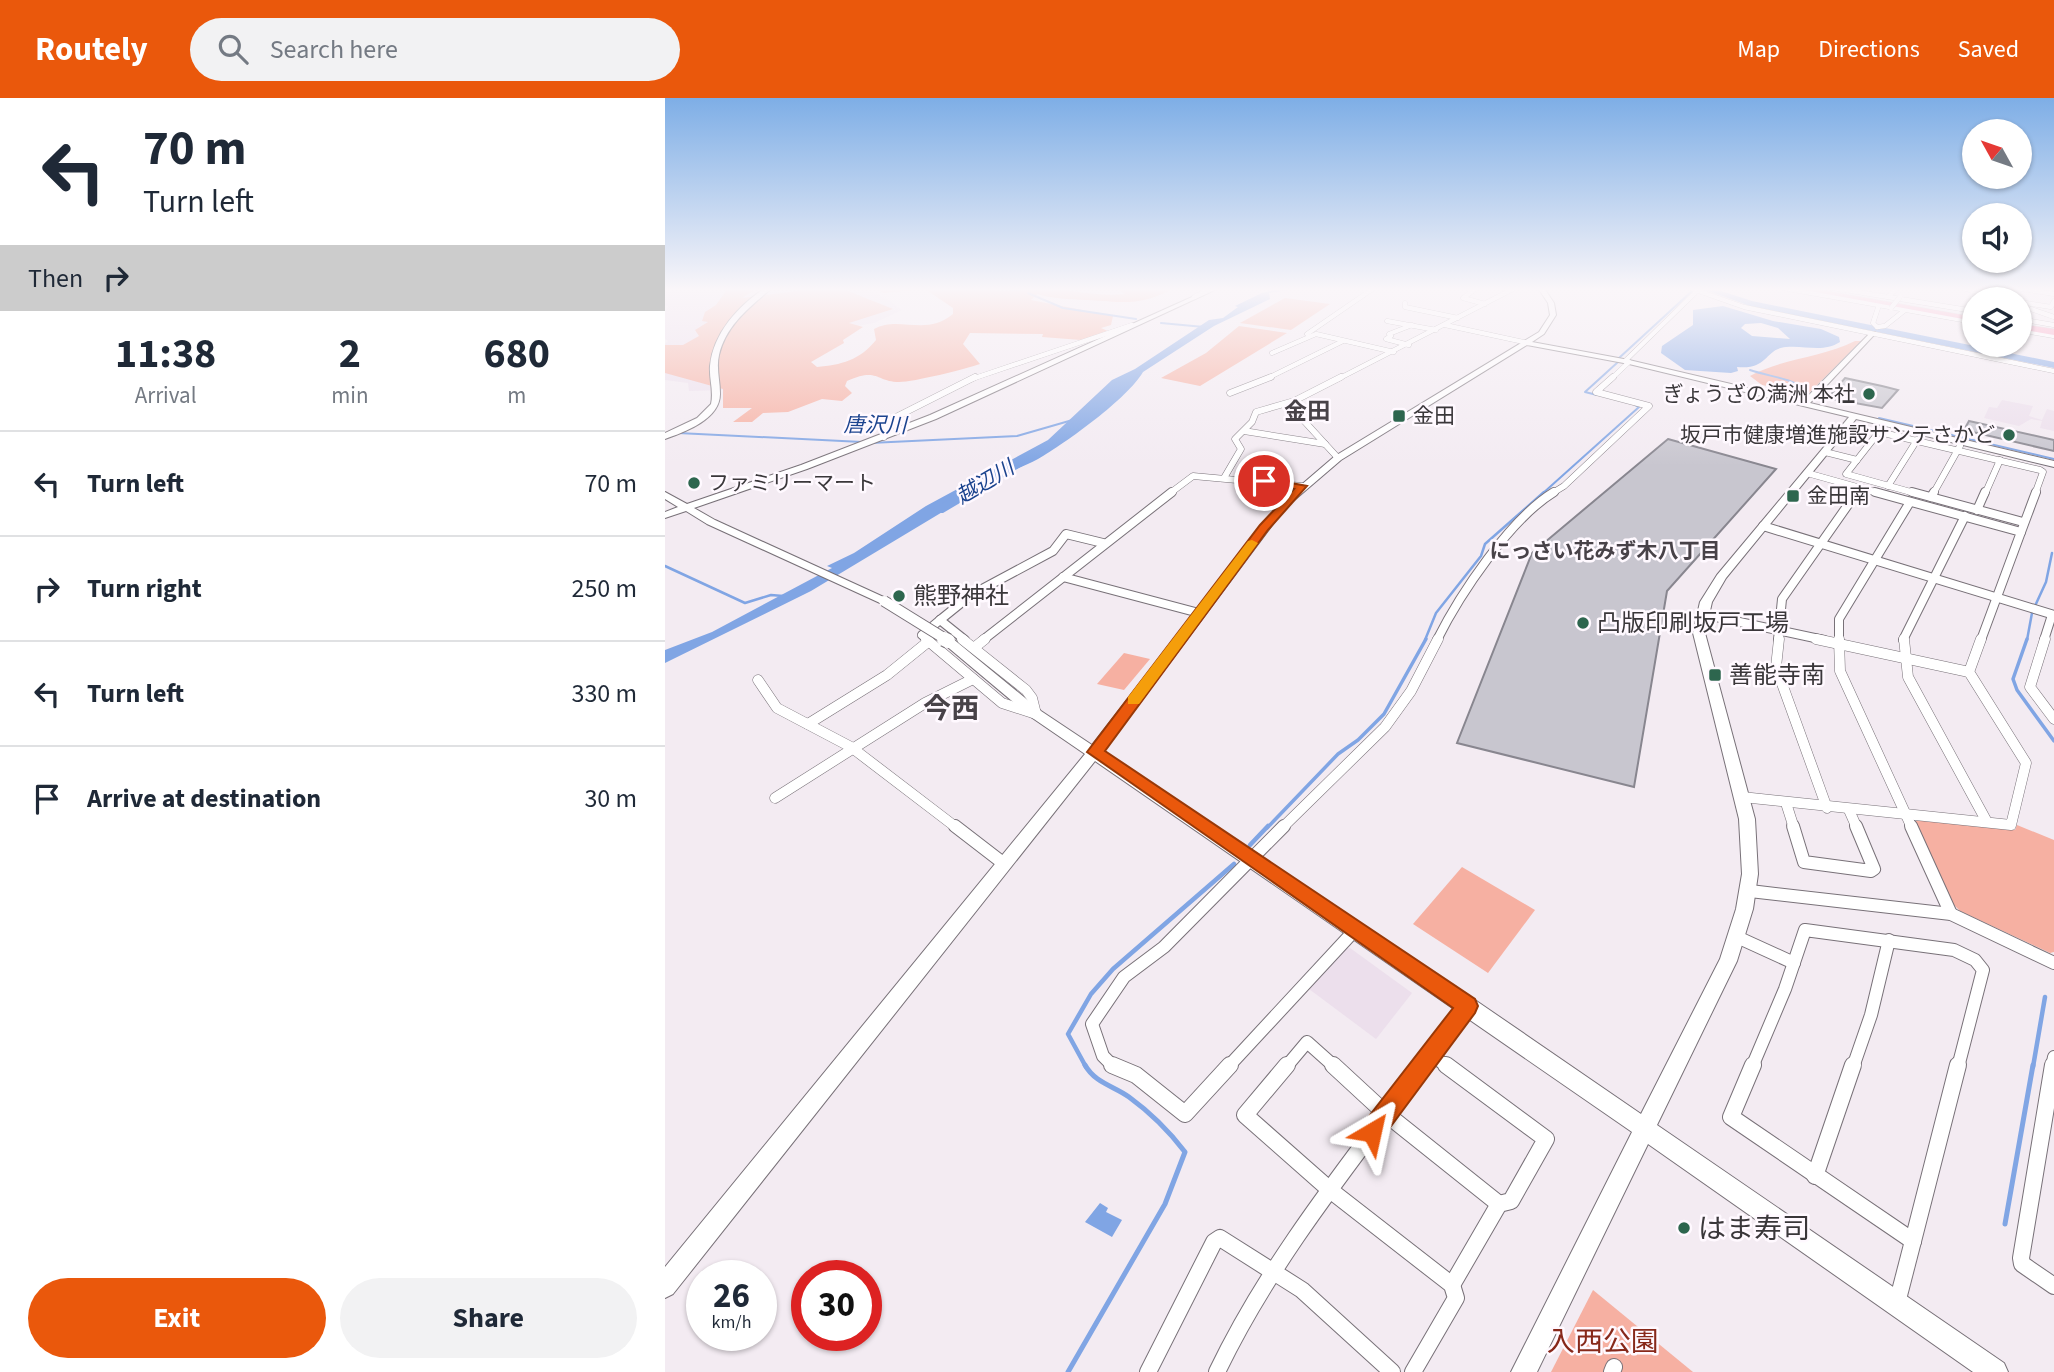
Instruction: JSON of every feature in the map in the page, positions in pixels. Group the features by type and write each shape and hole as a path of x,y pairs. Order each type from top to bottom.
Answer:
{"street":[{"path":"665,436 681,429 712,408 716,398 714,364 719,347"},
{"path":"880,438 888,421 977,376 1066,347"},
{"path":"665,515 860,446 1086,347"},
{"path":"1272,353 1284,347"},
{"path":"1230,393 1282,373 1331,347"},
{"path":"1373,347 1394,352"},
{"path":"1224,478 1241,449 1235,439 1244,431 1256,412 1294,401 1404,347"},
{"path":"665,1286 1095,752 1264,528 1302,486 1338,458 1519,347"},
{"path":"1555,347 1854,416 2043,472 1969,672"},
{"path":"1355,930 1185,1114 1136,1075 1113,1067 1103,1056 1092,1024 1124,977 1147,956 1164,947 1353,756 1372,743 1389,724 1441,639 1452,610 1494,553 1499,541 1551,492 1564,486 1649,406 1596,392 1641,347"},
{"path":"1805,404 1858,347"},
{"path":"1951,347 2054,371"},
{"path":"1294,401 1295,411 1338,458"},
{"path":"1524,1372 1737,937 1750,891 1750,839 1742,797 1699,634 1702,614 1713,589 1854,416"},
{"path":"1244,431 1325,444"},
{"path":"2024,522 1847,475 1878,432 2054,464"},
{"path":"1888,486 1917,440"},
{"path":"1931,497 1961,446"},
{"path":"1825,452 1857,460"},
{"path":"1977,510 2000,460"},
{"path":"1807,473 2021,532"},
{"path":"975,647 1103,543 1193,476 1302,486"},
{"path":"1827,808 1776,667 1782,599 1860,488"},
{"path":"665,495 684,509 884,601 948,641 1036,714 1468,1006 1995,1372"},
{"path":"1910,502 1839,619 1840,671 1951,914"},
{"path":"1965,516 1903,641 1908,677 1987,822"},
{"path":"1763,526 2053,615 2030,687 2054,719"},
{"path":"1036,714 1016,710 1002,703 923,637 923,633 971,596 1053,551 1066,534 1103,543"},
{"path":"1063,577 1199,613"},
{"path":"1702,614 1969,672 2026,763 2011,825 1827,808 1742,797"},
{"path":"938,619 1026,690 1032,698 1036,714"},
{"path":"809,724 887,675 929,641"},
{"path":"775,798 851,747 925,703 973,679"},
{"path":"758,680 777,708 851,747 1003,863"},
{"path":"1786,803 1804,862 1871,871 1874,869 1849,810"},
{"path":"1750,891 1951,914 2054,963"},
{"path":"1897,1304 1915,1242 1983,970 1975,960 1954,950 1805,930 1731,1117 1915,1242"},
{"path":"1737,937 1794,963"},
{"path":"1815,1176 1871,1015 1889,940"},
{"path":"1217,1372 1238,1328 1330,1190 1385,1113 1468,1006"},
{"path":"1413,1372 1456,1298 1452,1284 1330,1190 1245,1115 1307,1042 1385,1113 1499,1204"},
{"path":"1430,1054 1546,1139 1511,1201 1499,1204 1452,1284"},
{"path":"2054,1057 2021,1258 2022,1264 2029,1270 2054,1286"},
{"path":"1148,1372 1214,1242 1220,1238 1302,1290 1392,1372"}],"shaded area":[{"path":"665,347 796,347 724,390 689,391 688,383 665,380"},
{"path":"2002,400 2033,406 2029,416 2042,420 2047,409 2054,411 2054,431 2040,428 2042,421 2031,419 2019,426 1984,418 1989,407 1997,408"},
{"path":"1350,948 1412,993 1376,1039 1309,989 1344,949"}],"green space":[{"path":"665,347 836,347 811,362 817,367 842,363 857,357 869,347 966,347 980,364 899,382 871,375 857,377 847,381 845,386 852,393 842,401 822,399 788,412 763,413 752,422 733,422 752,408 723,408 723,389 665,373"},
{"path":"1213,347 1263,347 1200,386 1161,378"},
{"path":"1855,347 1803,399 1783,396 1787,390 1762,385 1750,376 1776,365 1829,351"},
{"path":"1124,653 1150,659 1124,690 1097,684"},
{"path":"1918,819 2015,830 2017,825 2054,840 2054,952 2050,953 1960,911 1952,903 1915,822"},
{"path":"1462,867 1535,910 1488,973 1413,924"},
{"name":"入西公園","path":"1593,1290 1693,1372 1551,1372"}],"water":[{"path":"1168,347 1181,347 1143,372 1111,407 1038,459 962,491 959,502 811,591 665,663 665,650 712,632 832,568 827,566 854,553 926,506 1048,440 1112,380 1135,369"},
{"path":"1662,347 1784,347 1774,351 1761,363 1737,367 1738,371 1731,373 1685,370 1661,353"},
{"path":"1100,1203 1108,1208 1106,1212 1122,1220 1112,1237 1085,1222"}],"building":[{"name":"ぎょうざの満洲 本社","path":"1845,378 1898,390 1882,408 1828,398"},
{"name":"坂戸市健康増進施設サンテさかど","path":"1969,421 2054,440 2054,451 1964,430"},
{"name":"凸版印刷坂戸工場","path":"1668,439 1776,469 1667,591 1634,787 1457,743 1532,553"}],"waterway":[{"path":"1619,358 1630,347"},
{"path":"1968,347 2054,365"},
{"path":"1597,395 1585,392 1618,362"},
{"path":"1750,370 1806,389"},
{"path":"1542,494 1639,407 1635,405"},
{"path":"1879,418 2054,459"},
{"name":"唐沢川","path":"870,443 1017,436 1076,419"},
{"name":"唐沢川","path":"678,433 862,442"},
{"name":"越辺川","path":"938,510 1024,459"},
{"path":"1425,640 1436,613 1481,556 1485,544 1544,492"},
{"path":"2035,606 2046,582 2052,553"},
{"path":"665,566 745,603 771,595 783,596"},
{"path":"2027,640 2032,613"},
{"path":"1267,828 1338,754 1358,740 1384,714 1426,639"},
{"path":"2027,639 2013,679 2017,690 2054,741"},
{"path":"1250,845 1268,826"},
{"path":"1086,1067 1068,1034 1091,994 1113,969 1234,864"},
{"path":"2033,1067 2045,997"},
{"path":"1068,1372 1165,1204 1185,1152 1145,1109 1099,1080 1085,1065"},
{"path":"2005,1224 2033,1065"}],"slow traffic":[{"path":"1134,701 1252,543"}],"place":[{"name":"ぎょうざの満洲 本社","path":"1869,394"},
{"name":"金田","path":"1399,416"},
{"name":"坂戸市健康増進施設サンテさかど","path":"2009,435"},
{"name":"ファミリーマート","path":"694,483"},
{"name":"金田南","path":"1793,496"},
{"name":"熊野神社","path":"899,596"},
{"name":"凸版印刷坂戸工場","path":"1583,623"},
{"name":"善能寺南","path":"1715,675"},
{"name":"はま寿司","path":"1684,1228"}],"district":[{"name":"金田","path":"1307,411"},
{"name":"にっさい花みず木八丁目","path":"1605,551"},
{"name":"今西","path":"951,708"}],"route":[{"path":"1264,481 1302,486 1264,528 1095,752 1468,1006 1372,1132"}]}
